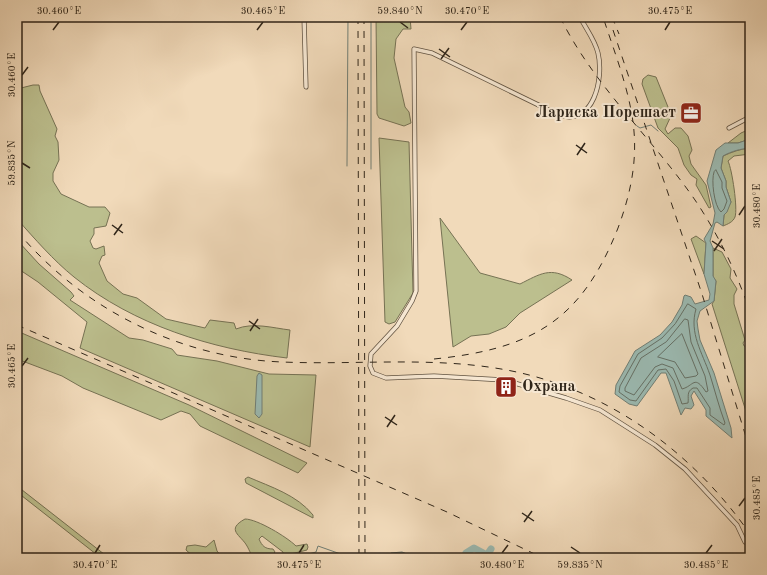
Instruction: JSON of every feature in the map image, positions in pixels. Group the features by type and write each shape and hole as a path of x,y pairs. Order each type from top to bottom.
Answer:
{"street":[{"path":"304,17 306,87"},
{"path":"580,17 596,45 600,62 600,76 592,102 584,112 574,118 559,116 432,53 414,49 416,290 412,301 397,326 373,350 370,357 370,369 375,375 386,378 434,376 504,380 566,398 600,410 655,445 685,469 737,525 745,542"},
{"path":"729,128 750,117"}],"green space":[{"path":"376,17 410,17 411,29 403,29 396,39 394,58 405,107 409,112 411,123 404,126 379,118 377,114"},
{"path":"648,75 656,77 670,112 670,118 665,129 668,134 675,128 681,128 688,136 692,150 689,156 691,164 706,185 711,207 709,208 696,185 697,179 691,175 684,165 678,148 658,128 642,84 643,79"},
{"path":"39,85 40,91 57,129 55,136 58,142 59,160 53,173 53,181 61,194 89,207 105,207 110,213 106,226 94,228 94,234 90,241 93,248 96,249 104,246 105,255 102,256 99,263 107,281 123,294 137,298 166,319 205,328 210,320 234,323 236,329 256,326 290,330 287,358 258,354 202,341 174,332 122,309 97,294 74,277 37,242 17,219 17,89"},
{"path":"750,129 750,139 738,143 728,143 741,133"},
{"path":"379,138 409,142 413,293 395,322 389,324 385,322"},
{"path":"750,148 750,154 734,156 728,161 734,189 736,213 733,220 723,226 724,215 731,202 721,168 723,156"},
{"path":"440,218 480,273 520,284 534,277 552,272 558,273 572,280 520,313 506,327 489,334 471,336 453,347"},
{"path":"696,236 706,243 704,274 691,239"},
{"path":"17,240 39,264 71,292 74,296 70,300 129,338 143,340 172,349 177,355 217,361 269,374 316,375 310,447 80,348 87,322 38,282 17,268"},
{"path":"713,248 722,252 731,269 730,278 737,289 734,295 734,304 745,340 743,343 744,346 750,347 750,424 712,304 714,301 716,281 713,277"},
{"path":"17,331 189,405 307,463 298,473 200,426 190,414 181,411 161,420 83,388 62,376 17,359"},
{"path":"248,477 274,488 299,502 307,508 313,515 313,518 246,483 245,479"},
{"path":"17,486 109,558 101,558 17,492"},
{"path":"245,519 257,522 272,529 296,546 307,544 307,550 283,556 283,552 262,536 259,539 263,545 266,548 273,549 275,552 270,558 255,557 235,529 239,523"},
{"path":"214,540 217,551 223,558 195,558 186,550 187,546 195,545 206,547"}],"water":[{"path":"750,139 750,148 736,150 723,156 721,168 731,202 727,212 724,215 723,226 717,222 715,223 710,241 713,248 713,276 716,281 714,301 700,311 697,321 700,340 714,373 731,428 732,438 706,416 706,410 694,391 691,396 694,405 691,409 685,408 681,415 666,373 661,373 637,406 629,404 615,394 616,385 635,351 660,335 672,322 682,305 685,295 691,297 695,304 709,300 710,294 704,274 706,243 704,239 713,224 715,213 707,181 716,150 725,143 738,143"},
{"path":"259,373 262,375 262,414 259,418 255,414 257,376"},
{"path":"402,552 417,558 385,558 391,553"}],"waterway":[{"path":"347,166 348,17"},
{"path":"371,17 371,169"},
{"path":"637,126 640,128 651,125 658,131"},
{"path":"294,558 316,552 318,546 352,558"},
{"path":"466,553 474,548 487,555 491,549"}],"railway":[{"path":"358,17 359,558"},
{"path":"364,17 365,556"},
{"path":"560,17 589,66 606,89 661,155 695,200 726,254 750,312"},
{"path":"434,359 498,348 525,338 548,325 569,308 587,287 603,260 618,228 627,202 635,149 633,122 628,95 603,17"},
{"path":"612,17 619,34"},
{"path":"613,30 702,294 750,450"},
{"path":"17,231 43,259 71,284 103,306 136,324 170,339 207,351 244,358 282,362 416,362 469,365 495,368 534,376 571,389 606,405 639,425 671,448 700,474 726,503 750,534"},
{"path":"17,325 447,512 543,558"}],"place":[{"name":"Лариска Порешает","path":"691,113"},
{"name":"Охрана","path":"506,387"}]}
